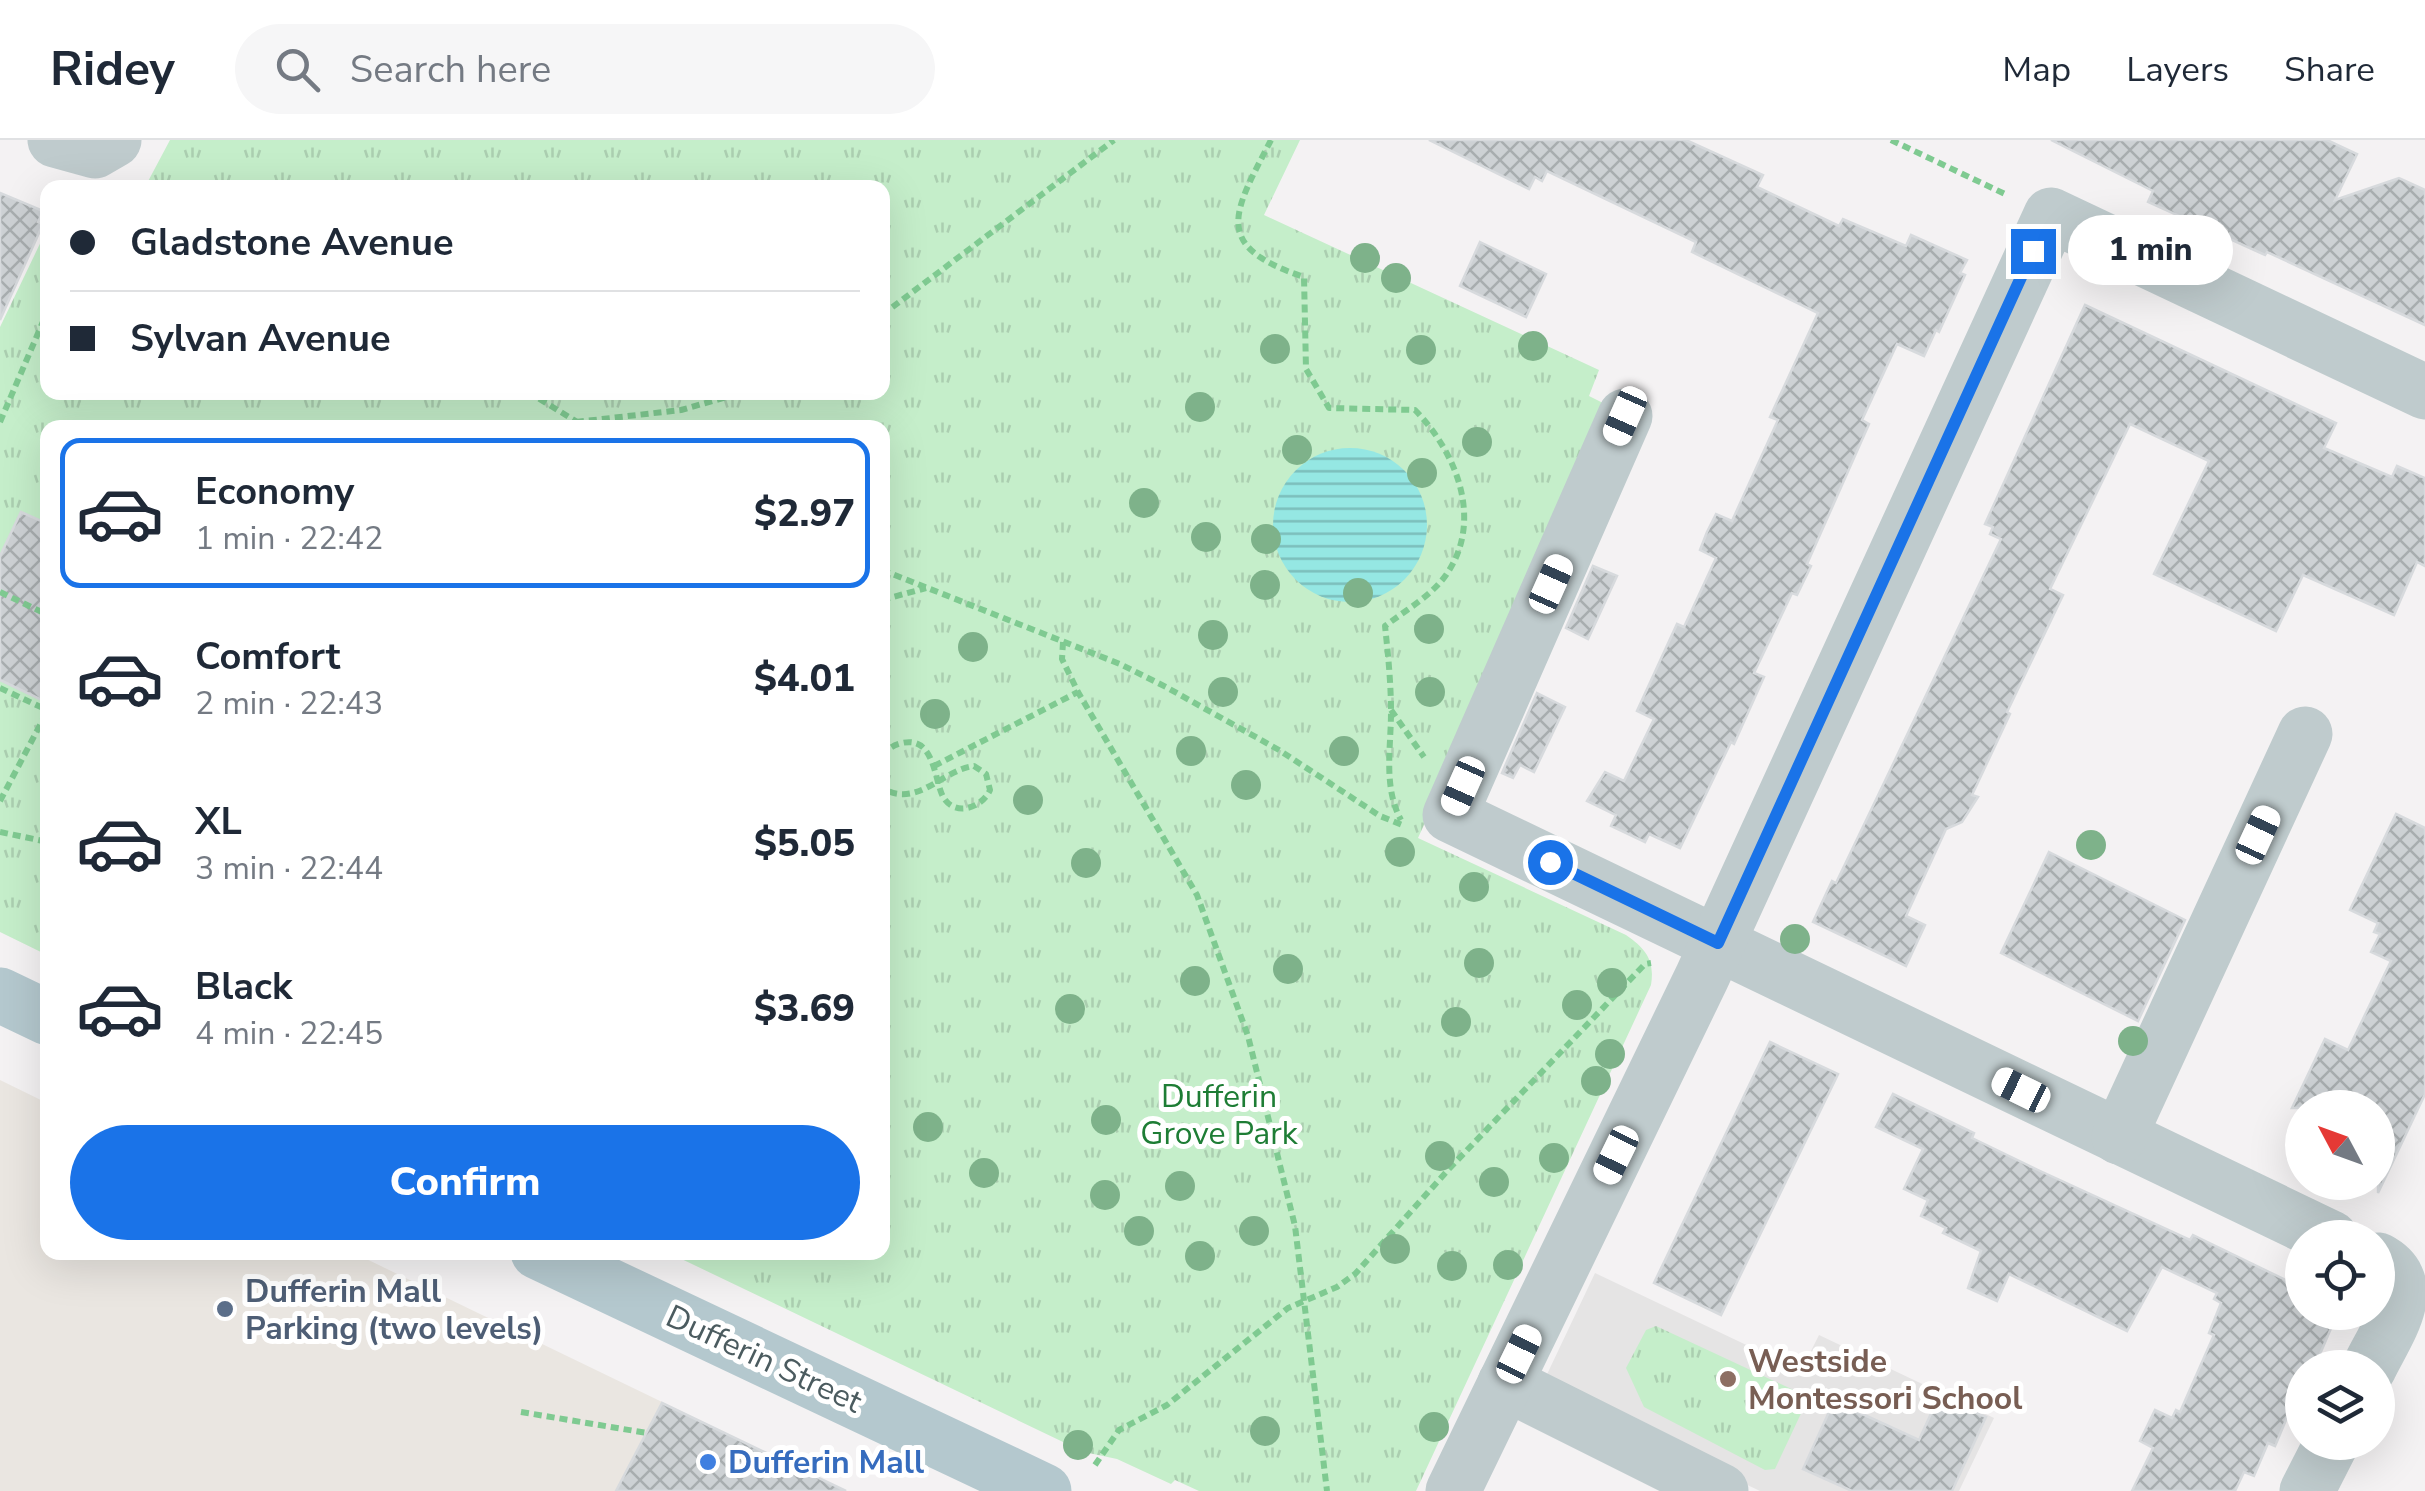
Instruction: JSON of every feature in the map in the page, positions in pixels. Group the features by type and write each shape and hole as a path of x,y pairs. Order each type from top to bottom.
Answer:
{"main road":[{"path":"0,995 40,1014"},
{"name":"Dufferin Street","path":"555,1260 1044,1491"}],"street":[{"path":"1453,1491 1718,943 2050,216 2425,392"},
{"path":"1625,416 1423,824 1718,943 2292,1220"},
{"path":"2119,1137 2306,734"},
{"path":"2376,1350 2410,1266"},
{"path":"1505,1383 1721,1491"},
{"path":"2308,1491 2323,1460"}],"path":[{"path":"890,310 1114,140"},
{"path":"1270,140 1237,216 1239,236 1252,254 1275,268 1304,277 1306,369 1329,408 1416,410 1443,444 1458,475 1464,512 1462,544 1445,576 1385,626 1391,709 1389,774 1395,808 1423,824"},
{"path":"1891,140 2050,216"},
{"path":"0,422 40,329"},
{"path":"539,400 567,420"},
{"path":"615,420 681,410 716,400"},
{"path":"890,573 1166,687 1279,750 1380,816 1423,824"},
{"path":"890,598 927,588"},
{"path":"0,592 40,611"},
{"path":"1062,642 1062,659 1078,692 1197,894 1248,1036 1295,1226 1327,1491"},
{"path":"0,688 40,707"},
{"path":"934,766 1078,692"},
{"path":"1391,709 1430,764"},
{"path":"0,801 40,722"},
{"path":"890,747 906,742 921,745 928,751 934,766 939,782 946,800 968,810 985,800 990,790 986,774 974,766 954,772 939,782 903,796 890,791"},
{"path":"0,832 40,840"},
{"path":"1095,1465 1119,1430 1166,1404 1288,1308 1337,1287 1355,1274 1554,1058 1645,964 1656,962"},
{"path":"520,1412 647,1432"}],"shaded area":[{"name":"Dufferin Mall Parking (two levels)","path":"0,1080 40,1100 40,1260 368,1260 846,1491 0,1491"},
{"name":"Westside Montessori School","path":"1595,1273 1801,1371 1819,1335 1994,1418 1959,1491 1760,1491 1541,1387"}],"green space":[{"name":"Dufferin Grove Park","path":"170,140 1300,140 1264,215 1599,370 1589,396 1613,408 1418,838 1626,935 1648,956 1651,985 1416,1491 1199,1491 1175,1480 1171,1484 1117,1459 1084,1452 684,1260 890,1260 890,420 40,420 40,952 0,932 0,327 40,244 40,400 890,400 890,180 149,180"},
{"path":"1656,1326 1800,1393 1805,1405 1775,1469 1765,1470 1644,1407 1626,1368 1646,1330"}],"water":[{"path":"1350,448 1379,454 1404,471 1421,496 1427,525 1421,554 1404,579 1379,596 1350,602 1321,596 1296,579 1279,554 1273,525 1279,496 1296,471 1321,454"}],"building":[{"path":"1429,140 1686,140 1763,175 1757,187 1839,226 1843,219 1906,246 1911,235 1967,260 1960,273 1965,275 1924,356 1897,344 1862,420 1869,424 1807,564 1811,566 1797,595 1792,593 1754,673 1764,677 1680,848 1649,834 1645,842 1611,826 1616,815 1587,801 1605,772 1624,781 1654,719 1637,711 1677,624 1684,627 1716,558 1700,550 1707,532 1716,514 1732,521 1778,420 1770,417 1818,313 1692,252 1696,242 1547,171 1542,181 1535,177 1529,189"},
{"path":"2051,140 2327,140 2357,154 2335,200 2399,178 2425,190 2425,325 2148,202 2153,191"},
{"path":"0,193 40,210 40,231 0,320"},
{"path":"1480,242 1546,274 1526,317 1460,286"},
{"path":"2085,305 2336,423 2324,448 2392,477 2397,466 2425,478 2425,566 2417,562 2394,615 2303,575 2276,631 2154,574 2209,461 2130,424 2050,589 2063,595 1972,795 1978,797 1962,822 1946,829 1906,916 1925,925 1906,966 1813,922 1832,881 1836,883 2001,539 1990,534 1993,527 1985,524"},
{"path":"21,512 40,520 40,699 0,680 0,556"},
{"path":"1593,566 1617,576 1588,639 1566,628"},
{"path":"1537,693 1565,707 1534,772 1520,765 1513,778 1502,773"},
{"path":"2396,814 2425,828 2425,1094 2395,1157 2395,1090 2301,1090 2325,1039 2348,1050 2391,961 2371,952 2380,934 2374,932 2378,923 2350,910"},
{"path":"2049,852 2185,920 2138,1021 2001,953"},
{"path":"1770,1042 1838,1074 1721,1315 1654,1283"},
{"path":"1893,1094 1974,1133 1972,1138 2038,1170 2190,1240 2193,1235 2285,1280 2285,1330 2330,1330 2322,1350 2285,1350 2285,1422 2275,1446 2268,1443 2254,1476 2244,1472 2235,1491 2132,1491 2153,1448 2140,1441 2155,1410 2172,1418 2176,1410 2180,1412 2214,1335 2209,1333 2221,1303 2214,1299 2217,1293 2162,1267 2127,1331 2009,1274 1997,1301 1968,1288 1981,1251 1943,1233 1946,1228 1921,1216 1928,1200 1904,1189 1923,1149 1876,1127"},
{"path":"1939,1396 1986,1417 1952,1491 1852,1491 1803,1469 1834,1401 1919,1440"},
{"name":"Dufferin Mall","path":"662,1403 846,1491 616,1491"}],"place":[{"name":"Dufferin Mall Parking (two levels)","path":"225,1309"},
{"name":"Westside Montessori School","path":"1728,1379"},
{"name":"Dufferin Mall","path":"708,1462"}],"route":[{"path":"1550,862 1718,943 2033,251"}]}
